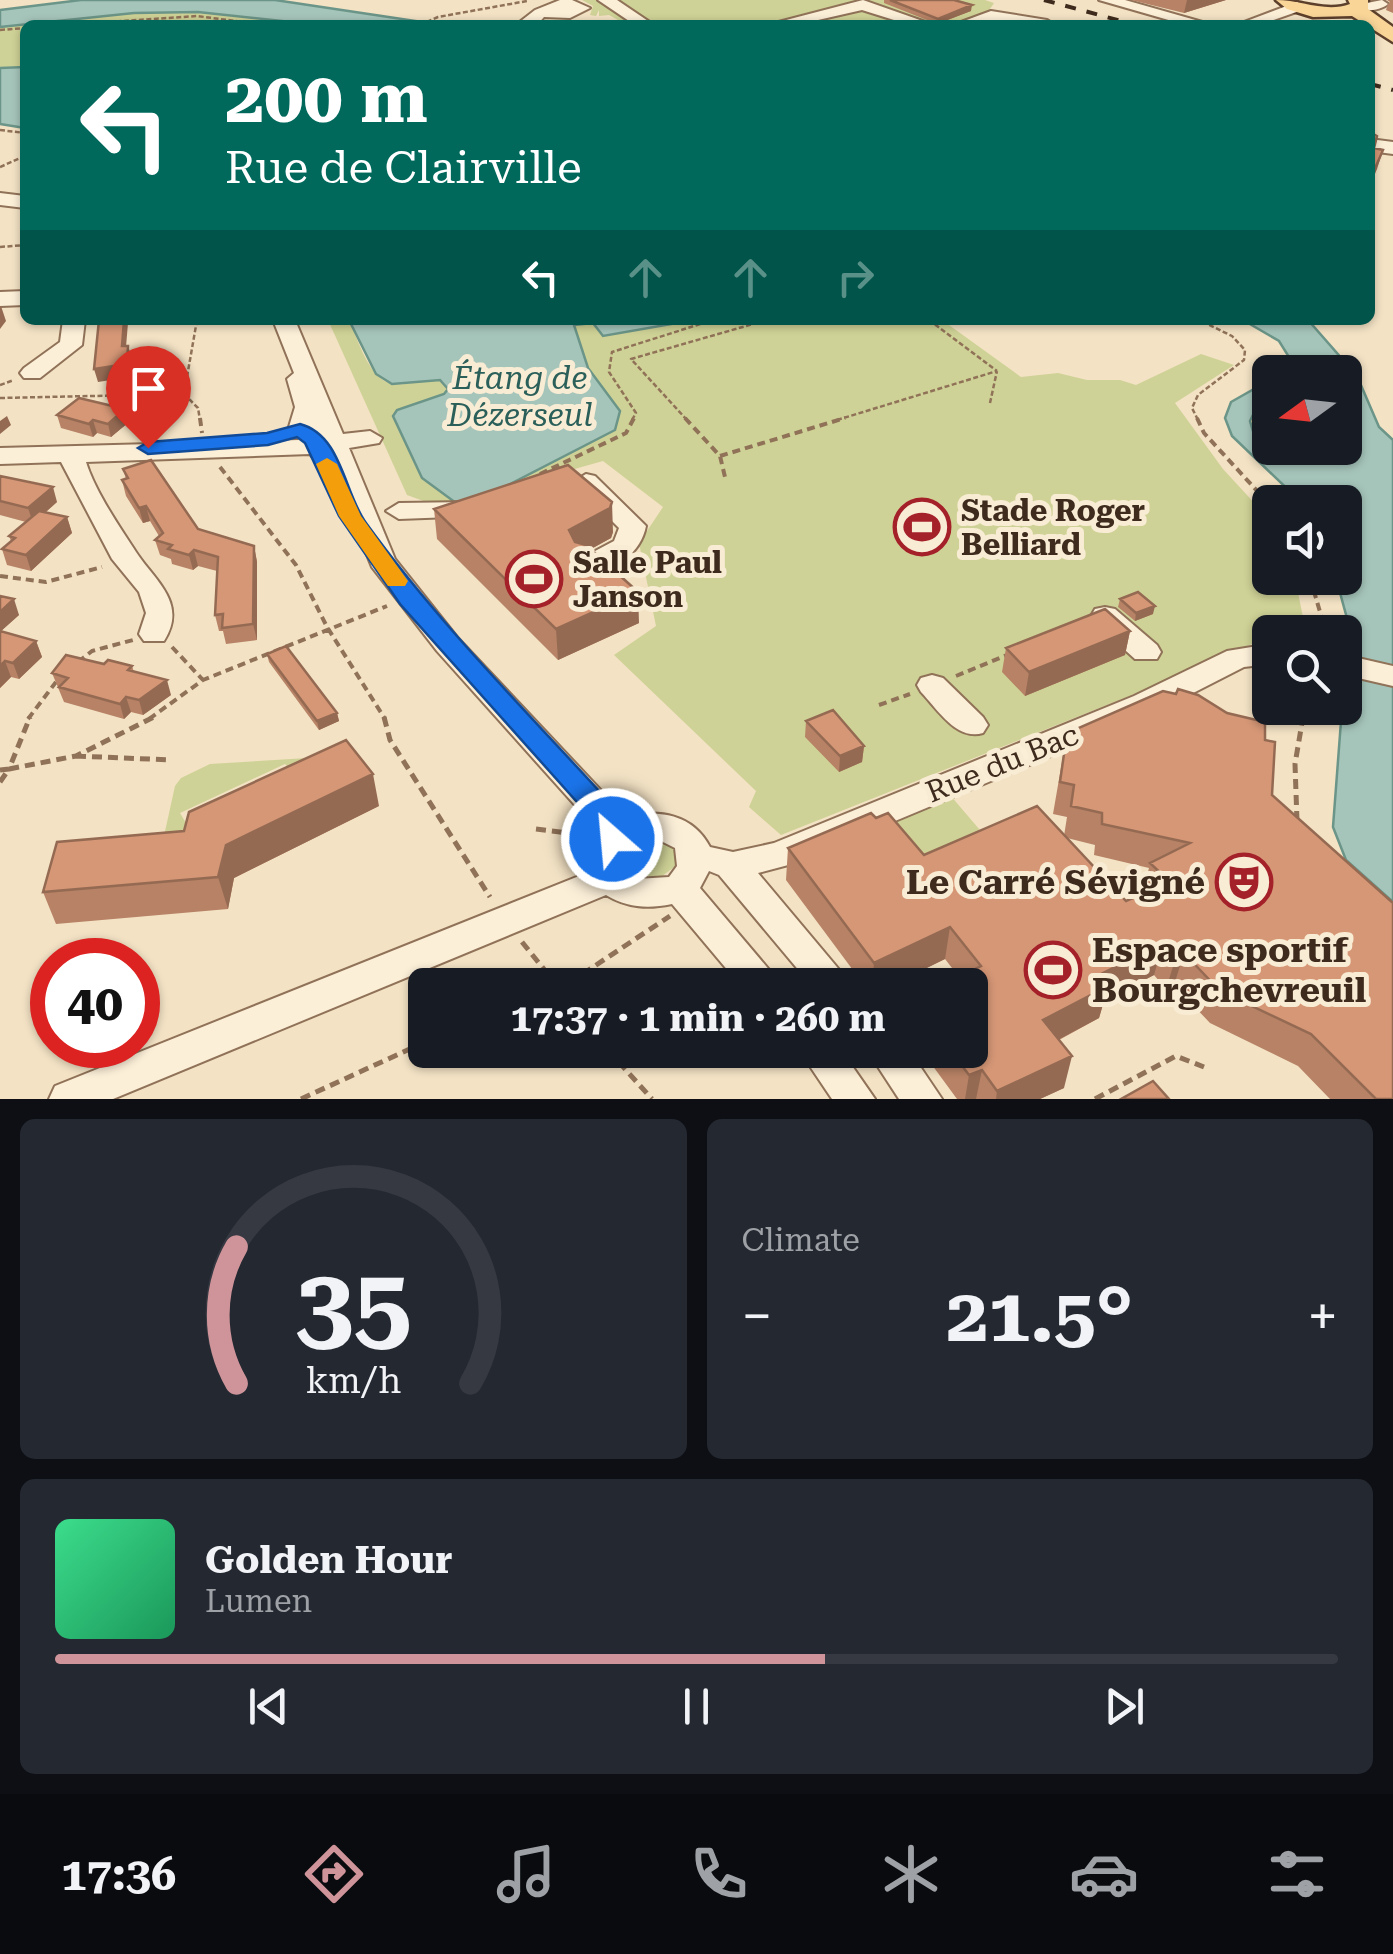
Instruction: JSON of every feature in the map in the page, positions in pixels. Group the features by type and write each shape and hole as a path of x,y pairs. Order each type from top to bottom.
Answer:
{"main road":[{"path":"1292,4 1321,12 1369,8 1393,39"}],"street":[{"path":"530,20 564,6 604,0 638,20"},
{"path":"1107,0 1185,20"},
{"path":"1255,20 1292,4"},
{"path":"564,6 587,20"},
{"path":"799,20 863,6 909,20"},
{"path":"977,20 991,16 1016,20"},
{"path":"32,374 71,346 73,325"},
{"path":"284,325 306,408 319,440 382,561 409,599 611,823 668,826 690,841 696,867 680,889 647,896 618,888 603,865 611,823"},
{"path":"284,325 319,440"},
{"path":"0,456 370,438"},
{"path":"73,452 74,466 126,558 152,590 160,613 154,634"},
{"path":"564,483 581,478 633,526 632,538 622,550 590,565"},
{"path":"399,511 488,511 503,505"},
{"path":"1104,616 1146,652"},
{"name":"Rue du Bac","path":"730,866 816,840 1145,704 1238,658 1252,656"},
{"path":"1362,669 1393,676"},
{"path":"932,686 972,725"},
{"path":"696,854 730,866 818,968"},
{"path":"69,1099 126,1088 609,878"},
{"path":"680,889 748,968"},
{"path":"832,1068 855,1099"},
{"path":"899,1068 922,1099"}],"path":[{"path":"433,20 530,0"},
{"path":"138,20 197,16 228,20"},
{"path":"184,394 196,325"},
{"path":"536,476 626,433 634,424 636,412 608,367 612,352 697,325"},
{"path":"725,476 720,456 631,359 749,325"},
{"path":"936,325 997,371"},
{"path":"1210,325 1232,336 1245,350 1244,360 1198,394 1192,408 1204,432 1253,485"},
{"path":"720,456 997,371"},
{"path":"990,403 997,371"},
{"path":"0,398 184,394 198,408 206,448 296,565 327,626 384,717 390,740 505,921 543,968"},
{"path":"0,576 46,582 68,579 126,558"},
{"path":"76,756 152,718 203,680 327,626 409,599"},
{"path":"77,663 92,651 154,634 187,659 203,680"},
{"path":"879,705 1012,653"},
{"path":"0,782 9,769 19,732 36,704 62,675"},
{"path":"1298,826 1294,764 1301,725"},
{"path":"0,770 76,756 172,760"},
{"path":"536,829 576,834 581,822 611,823"},
{"path":"301,1099 408,1050"},
{"path":"1094,1099 1176,1056 1204,1067"},
{"path":"624,1068 652,1099"}],"green space":[{"path":"582,0 994,3 982,20 618,20 609,15 599,16 599,10 596,16 590,15 593,6"},
{"path":"198,12 272,20 67,20"},
{"path":"20,25 20,67 0,68 0,27"},
{"path":"330,325 351,325 365,358 385,381 399,384 440,380 449,389 398,410 620,411 588,368 573,325 949,325 1021,377 1058,373 1136,385 1201,354 1234,365 1175,403 1223,469 1252,500 1252,595 1298,595 1303,615 1252,615 1252,644 1215,662 781,835 749,807 756,791 614,655 656,626 639,543 663,507 603,461 440,507 407,495"},
{"path":"324,757 292,771 285,764 180,813 196,840 164,836 175,786 181,778 210,764"},
{"path":"950,795 997,850 935,878 892,828 895,818"},
{"path":"655,835 675,844 678,864 661,877 637,875 624,859 627,847"}],"water":[{"path":"81,0 275,0 409,20 272,20 198,12 134,13 20,20 20,25 0,27 0,10"},
{"path":"20,67 20,127 0,124 0,68"},
{"name":"Étang de Dézerseul","path":"352,325 574,325 588,368 620,411 615,430 479,500 456,503 422,478 393,416 397,410 444,394 448,389 440,380 392,384 376,374"},
{"name":"Étang de Dézerseul","path":"595,325 666,325 603,336"},
{"path":"1252,325 1312,325 1339,355 1288,355 1279,341"},
{"path":"1362,388 1379,427 1393,440 1393,902 1346,860 1333,827 1341,725 1362,725 1362,615 1346,615 1341,595 1362,595 1362,485 1283,485 1262,465 1362,465"},
{"path":"1252,390 1252,455 1232,436 1225,418 1231,402"}],"building":[{"path":"890,0 954,0 972,5 938,19"},
{"path":"1375,148 1383,150 1375,168"},
{"path":"98,325 124,325 122,346 128,346 127,364 94,369"},
{"path":"79,398 125,409 108,424 93,420 89,424 57,415"},
{"path":"151,460 198,529 254,546 253,624 222,628 223,614 215,615 218,557 194,550 189,555 155,540 163,533 146,506 139,508 122,480 128,478 123,469"},
{"name":"Salle Paul Janson","path":"568,465 612,502 610,508 569,530 575,542 586,545 638,592 556,629 434,509"},
{"path":"0,476 53,487 28,508 0,501"},
{"path":"39,511 67,517 26,555 2,549 15,538 9,536"},
{"path":"1138,592 1155,606 1136,613 1120,599"},
{"path":"0,596 14,599 0,612"},
{"path":"1105,609 1130,631 1029,672 1006,648"},
{"path":"0,631 36,641 13,663 5,661 0,666"},
{"path":"286,646 337,713 317,721 267,654"},
{"path":"66,655 104,664 108,660 132,666 128,670 167,680 139,700 126,697 120,704 59,687 68,678 52,673"},
{"path":"1178,689 1198,695 1227,713 1252,719 1252,725 1265,725 1265,740 1275,742 1272,795 1393,903 1393,1099 1376,1099 1311,1034 1220,991 1184,953 1176,957 1163,943 1097,976 1108,986 1043,1020 1072,1056 997,1091 982,1070 969,1075 964,1068 988,1068 988,968 977,968 981,966 950,927 874,963 788,848 871,813 876,818 888,813 924,855 1037,806 1126,901 1170,882 1150,863 1190,843 1102,824 1102,813 1071,806 1074,785 1060,782 1067,733 1163,691 1176,694"},
{"path":"833,710 864,746 840,756 806,721"},
{"path":"346,740 373,774 226,845 218,877 43,892 57,842 184,831 189,812"},
{"path":"1153,1081 1169,1099 1121,1099"}],"railway":[{"path":"1044,0 1118,20"},
{"path":"1375,85 1393,90"}],"slow traffic":[{"path":"327,464 350,516 396,581"}],"place":[{"name":"Stade Roger Belliard","path":"922,527"},
{"name":"Salle Paul Janson","path":"534,579"},
{"name":"Le Carré Sévigné","path":"1244,882"},
{"name":"Espace sportif Bourgchevreuil","path":"1053,970"}],"route":[{"path":"148,448 268,439 300,430 313,438 350,516 409,599 620,833 612,839"}]}
